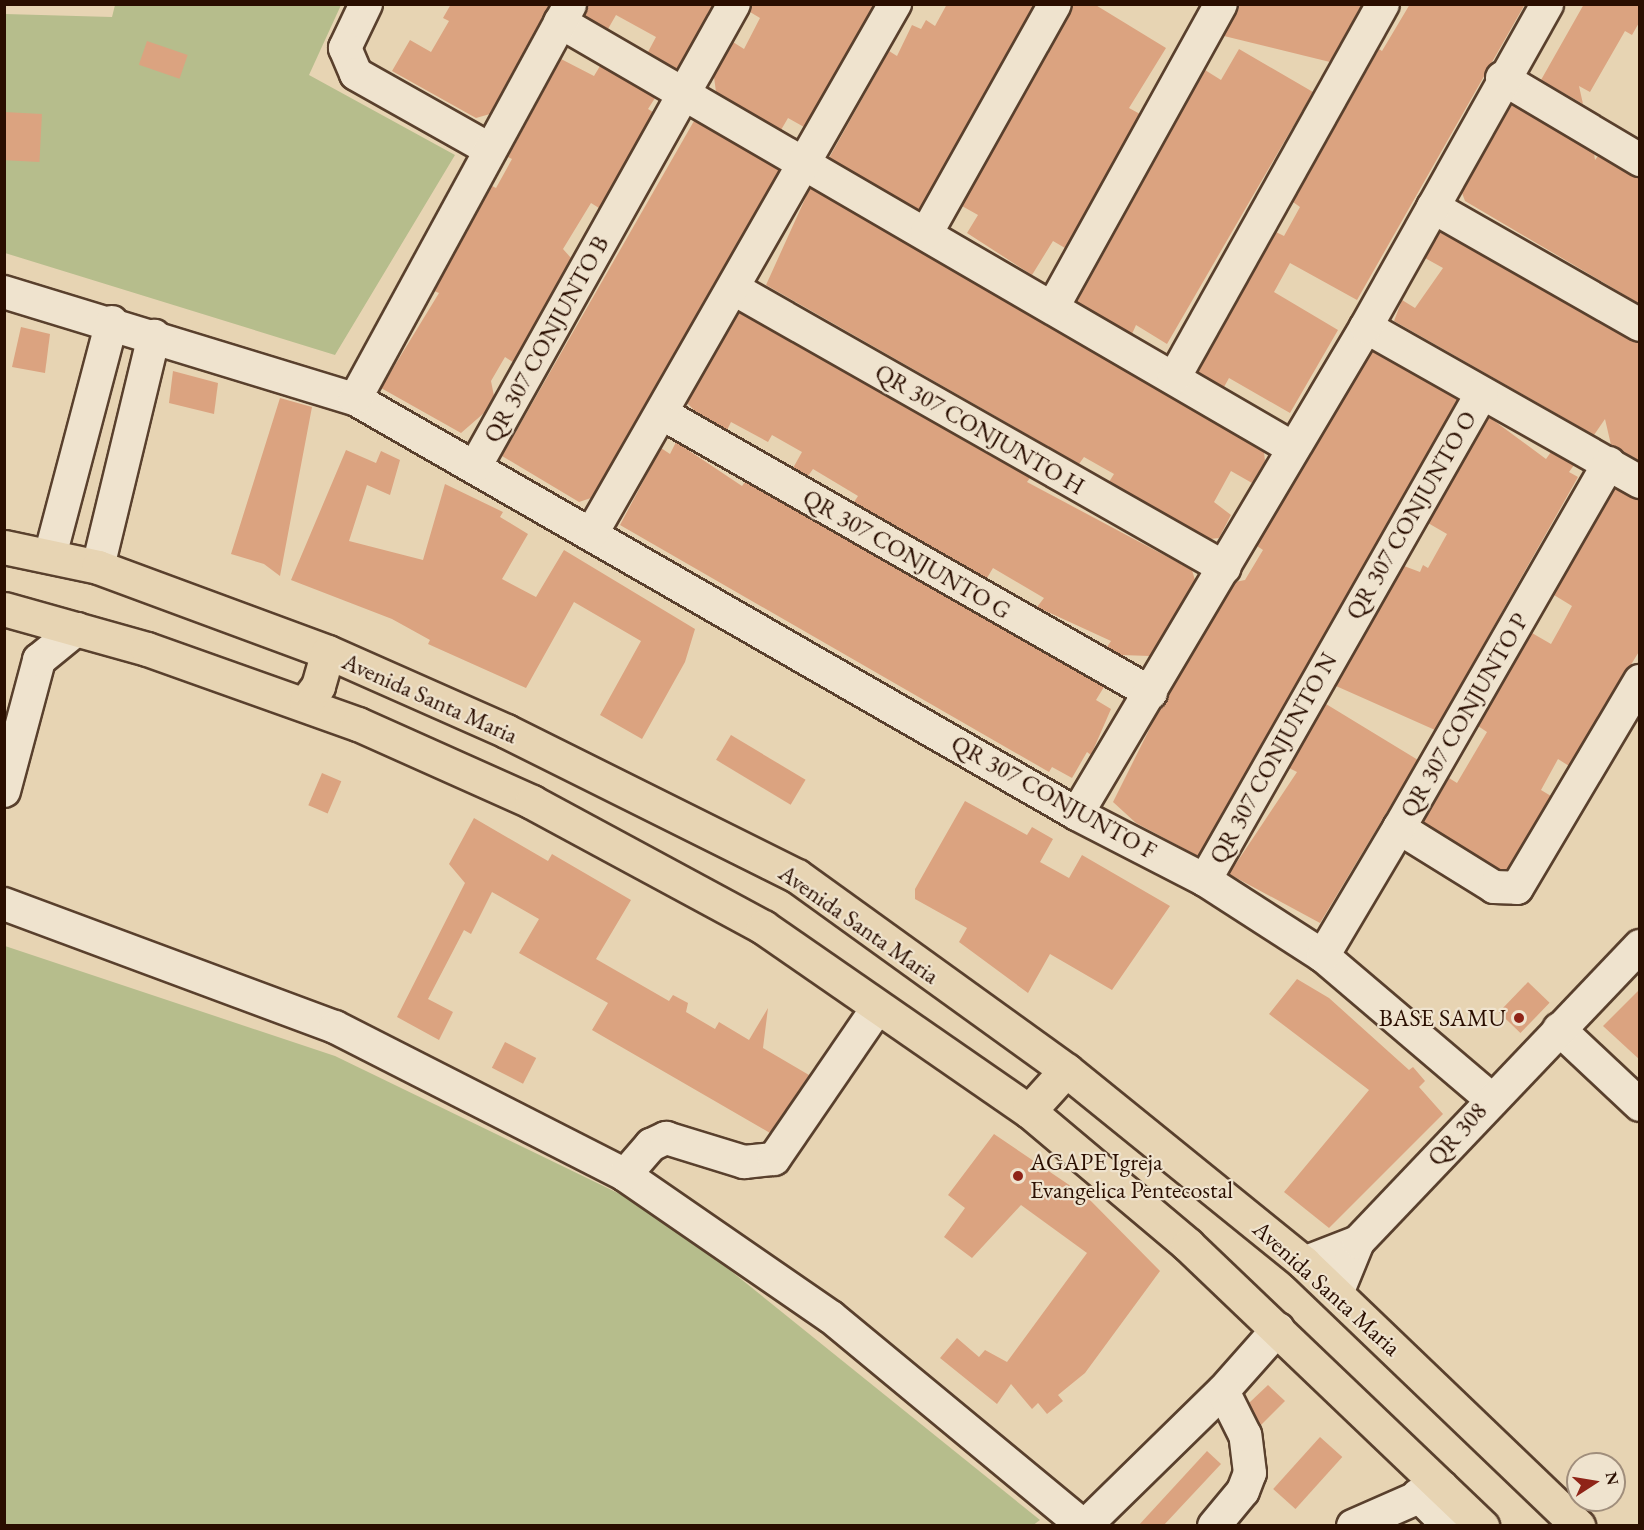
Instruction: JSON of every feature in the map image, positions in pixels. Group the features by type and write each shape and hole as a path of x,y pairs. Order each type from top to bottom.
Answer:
{"main road":[{"name":"Avenida Santa Maria","path":"4,547 98,567 328,652 506,731 797,876 1066,1070 1338,1291 1578,1526"},
{"path":"10,610 306,702 532,802 763,927 1029,1111 1278,1329 1430,1491 1482,1526"},
{"path":"306,702 318,686 328,652"},
{"path":"358,724 378,697 506,731"},
{"path":"1029,1111 1066,1070"}],"street":[{"path":"366,4 345,48 356,74 489,149"},
{"name":"QR 307 CONJUNTO B","path":"4,292 112,322 355,399 476,465 681,91 734,4"},
{"path":"592,533 736,290 895,4"},
{"path":"927,232 1055,4"},
{"path":"1053,307 1221,4"},
{"path":"1174,378 1383,4"},
{"path":"1077,813 1152,693 1225,568 1291,447 1366,327 1434,207 1502,78 1547,4"},
{"path":"355,399 489,149 566,13 681,91 806,161 1291,447"},
{"path":"1502,78 1640,160"},
{"path":"1434,207 1640,325"},
{"name":"QR 307 CONJUNTO H","path":"736,290 1225,568"},
{"path":"50,556 112,322"},
{"path":"1366,327 1640,482"},
{"path":"98,567 154,336"},
{"name":"QR 307 CONJUNTO O","path":"1341,636 1482,393"},
{"name":"QR 307 CONJUNTO G","path":"663,414 1152,693"},
{"name":"QR 307 CONJUNTO P","path":"1609,463 1399,828 1494,888 1517,888 1640,681"},
{"name":"QR 307 CONJUNTO F","path":"476,465 1077,813 1205,880 1323,956 1490,1098"},
{"path":"10,610 39,660"},
{"path":"4,791 39,660 76,629"},
{"name":"QR 307 CONJUNTO N","path":"1205,880 1341,636"},
{"path":"1323,956 1399,828"},
{"path":"4,904 334,1027 625,1175 831,1317 1085,1526 1223,1392 1278,1329"},
{"name":"QR 308","path":"1338,1291 1358,1242 1490,1098 1640,946"},
{"path":"625,1175 651,1145 666,1138 744,1162 774,1159 878,1007"},
{"path":"1559,1029 1640,1105"},
{"name":"QR 308","path":"1304,1263 1358,1242"},
{"path":"1214,1526 1243,1491 1250,1473 1245,1435 1223,1392"},
{"path":"1353,1526 1430,1491 1449,1526"}],"green space":[{"path":"115,5 341,5 309,75 455,155 335,355 5,253 5,14 112,17"},
{"path":"5,946 335,1056 659,1213 1040,1520 1032,1526 5,1526"}],"building":[{"path":"451,4 550,4 490,114 476,118 392,71 410,40 431,52 449,21 443,18"},
{"path":"588,4 713,4 677,69 648,52 656,37 616,15 608,29 585,16"},
{"path":"752,4 874,4 804,127 788,118 781,130 716,92 714,77 733,42 744,49 760,18 750,12"},
{"path":"947,4 1034,4 919,210 829,158 889,51 897,56 912,25 921,29 926,20 935,26"},
{"path":"1073,4 1094,4 1166,48 1129,108 1140,114 1065,248 1053,241 1032,275 967,233 978,215 962,206"},
{"path":"1240,4 1362,4 1330,62 1224,36"},
{"path":"1410,4 1525,4 1357,300 1290,263 1274,292 1338,330 1290,413 1229,378 1224,387 1198,372 1276,232 1284,236 1300,207 1293,202 1379,49 1382,51"},
{"path":"1584,4 1640,4 1640,21 1632,35 1625,31 1590,92 1579,86 1583,104 1541,80"},
{"path":"147,41 188,55 180,79 139,65"},
{"path":"1239,49 1313,92 1167,344 1136,325 1132,334 1077,302 1205,70 1221,80"},
{"path":"561,59 594,76 600,66 655,98 648,109 653,112 599,208 591,203 563,249 571,258 513,362 505,357 491,381 494,396 484,413 461,433 381,388 439,293 434,291 492,186 496,188 512,159 508,157"},
{"path":"1511,104 1594,153 1595,160 1598,156 1640,178 1640,304 1465,201 1462,193"},
{"path":"4,112 42,114 39,162 4,160"},
{"path":"694,121 779,170 591,498 579,502 502,456"},
{"path":"810,188 1264,452 1265,461 1252,483 1231,471 1214,502 1231,515 1219,538 1210,539 1109,482 1114,474 1084,457 1079,464 766,285"},
{"path":"1440,232 1640,343 1640,461 1611,445 1605,419 1594,435 1394,321 1402,300 1415,308 1443,268 1425,258"},
{"path":"739,312 1030,478 1027,482 1192,570 1195,580 1150,656 1121,655 1107,647 1111,641 1037,607 1044,598 993,568 987,578 854,502 858,496 813,469 808,476 793,468 802,452 772,435 768,442 731,422 727,430 696,412 687,403"},
{"path":"21,327 50,334 45,373 12,367"},
{"path":"1372,351 1458,399 1198,856 1136,823 1113,802 1154,720 1235,582 1245,580 1263,550 1257,546"},
{"path":"173,371 218,383 214,414 169,403"},
{"path":"280,398 312,407 280,576 264,564 231,554"},
{"path":"1489,417 1546,459 1551,452 1574,465 1569,472 1578,477 1435,730 1336,686 1404,566 1420,572 1423,565 1428,568 1447,534 1428,523"},
{"path":"676,442 742,486 745,482 1104,687 1096,700 1111,709 1091,755 1087,752 1072,778 1052,767 1049,772 620,525 661,448 670,454"},
{"path":"346,450 376,463 381,451 400,460 390,495 367,485 349,541 423,560 445,484 503,512 500,517 528,534 502,579 536,597 564,550 695,629 685,662 642,739 600,715 641,641 574,602 526,688 428,644 430,640 392,619 291,580"},
{"path":"1615,489 1640,500 1640,650 1569,766 1558,759 1541,790 1551,796 1507,870 1499,869 1423,822 1449,778 1457,783 1487,732 1478,726 1532,633 1551,644 1572,606 1554,595"},
{"path":"1326,704 1418,760 1320,923 1229,874 1297,772 1289,768"},
{"path":"731,735 806,780 791,805 716,760"},
{"path":"322,773 341,781 328,813 308,805"},
{"path":"965,801 1027,835 1032,827 1053,839 1040,862 1069,878 1082,855 1170,906 1112,990 1050,954 1028,993 959,942 967,928 915,899 915,889"},
{"path":"474,818 548,861 552,854 631,900 596,959 669,1001 673,995 688,1003 686,1012 715,1029 719,1022 749,1040 768,1008 763,1048 809,1075 770,1133 592,1030 608,1003 519,953 539,919 492,892 471,934 464,930 428,999 453,1012 439,1040 397,1017 465,883 449,864"},
{"path":"1297,979 1329,998 1409,1070 1413,1067 1425,1081 1419,1087 1443,1114 1329,1228 1284,1192 1369,1090 1269,1014"},
{"path":"1528,982 1550,1003 1520,1033 1499,1012"},
{"path":"1640,989 1640,1060 1603,1026"},
{"path":"505,1042 536,1058 523,1084 492,1068"},
{"path":"994,1134 1087,1197 1160,1271 1085,1373 1058,1395 1063,1401 1047,1414 1038,1403 1032,1409 1011,1384 997,1404 940,1358 957,1338 979,1357 985,1350 1007,1362 1087,1253 1021,1205 972,1258 944,1237 965,1208 948,1195"},
{"path":"1268,1385 1285,1401 1260,1426 1249,1403"},
{"path":"1320,1437 1342,1457 1295,1509 1273,1489"},
{"path":"1207,1451 1221,1464 1163,1526 1138,1526"}],"place":[{"name":"BASE SAMU","path":"1519,1018"},
{"name":"AGAPE Igreja Evangelica Pentecostal","path":"1018,1176"}]}
